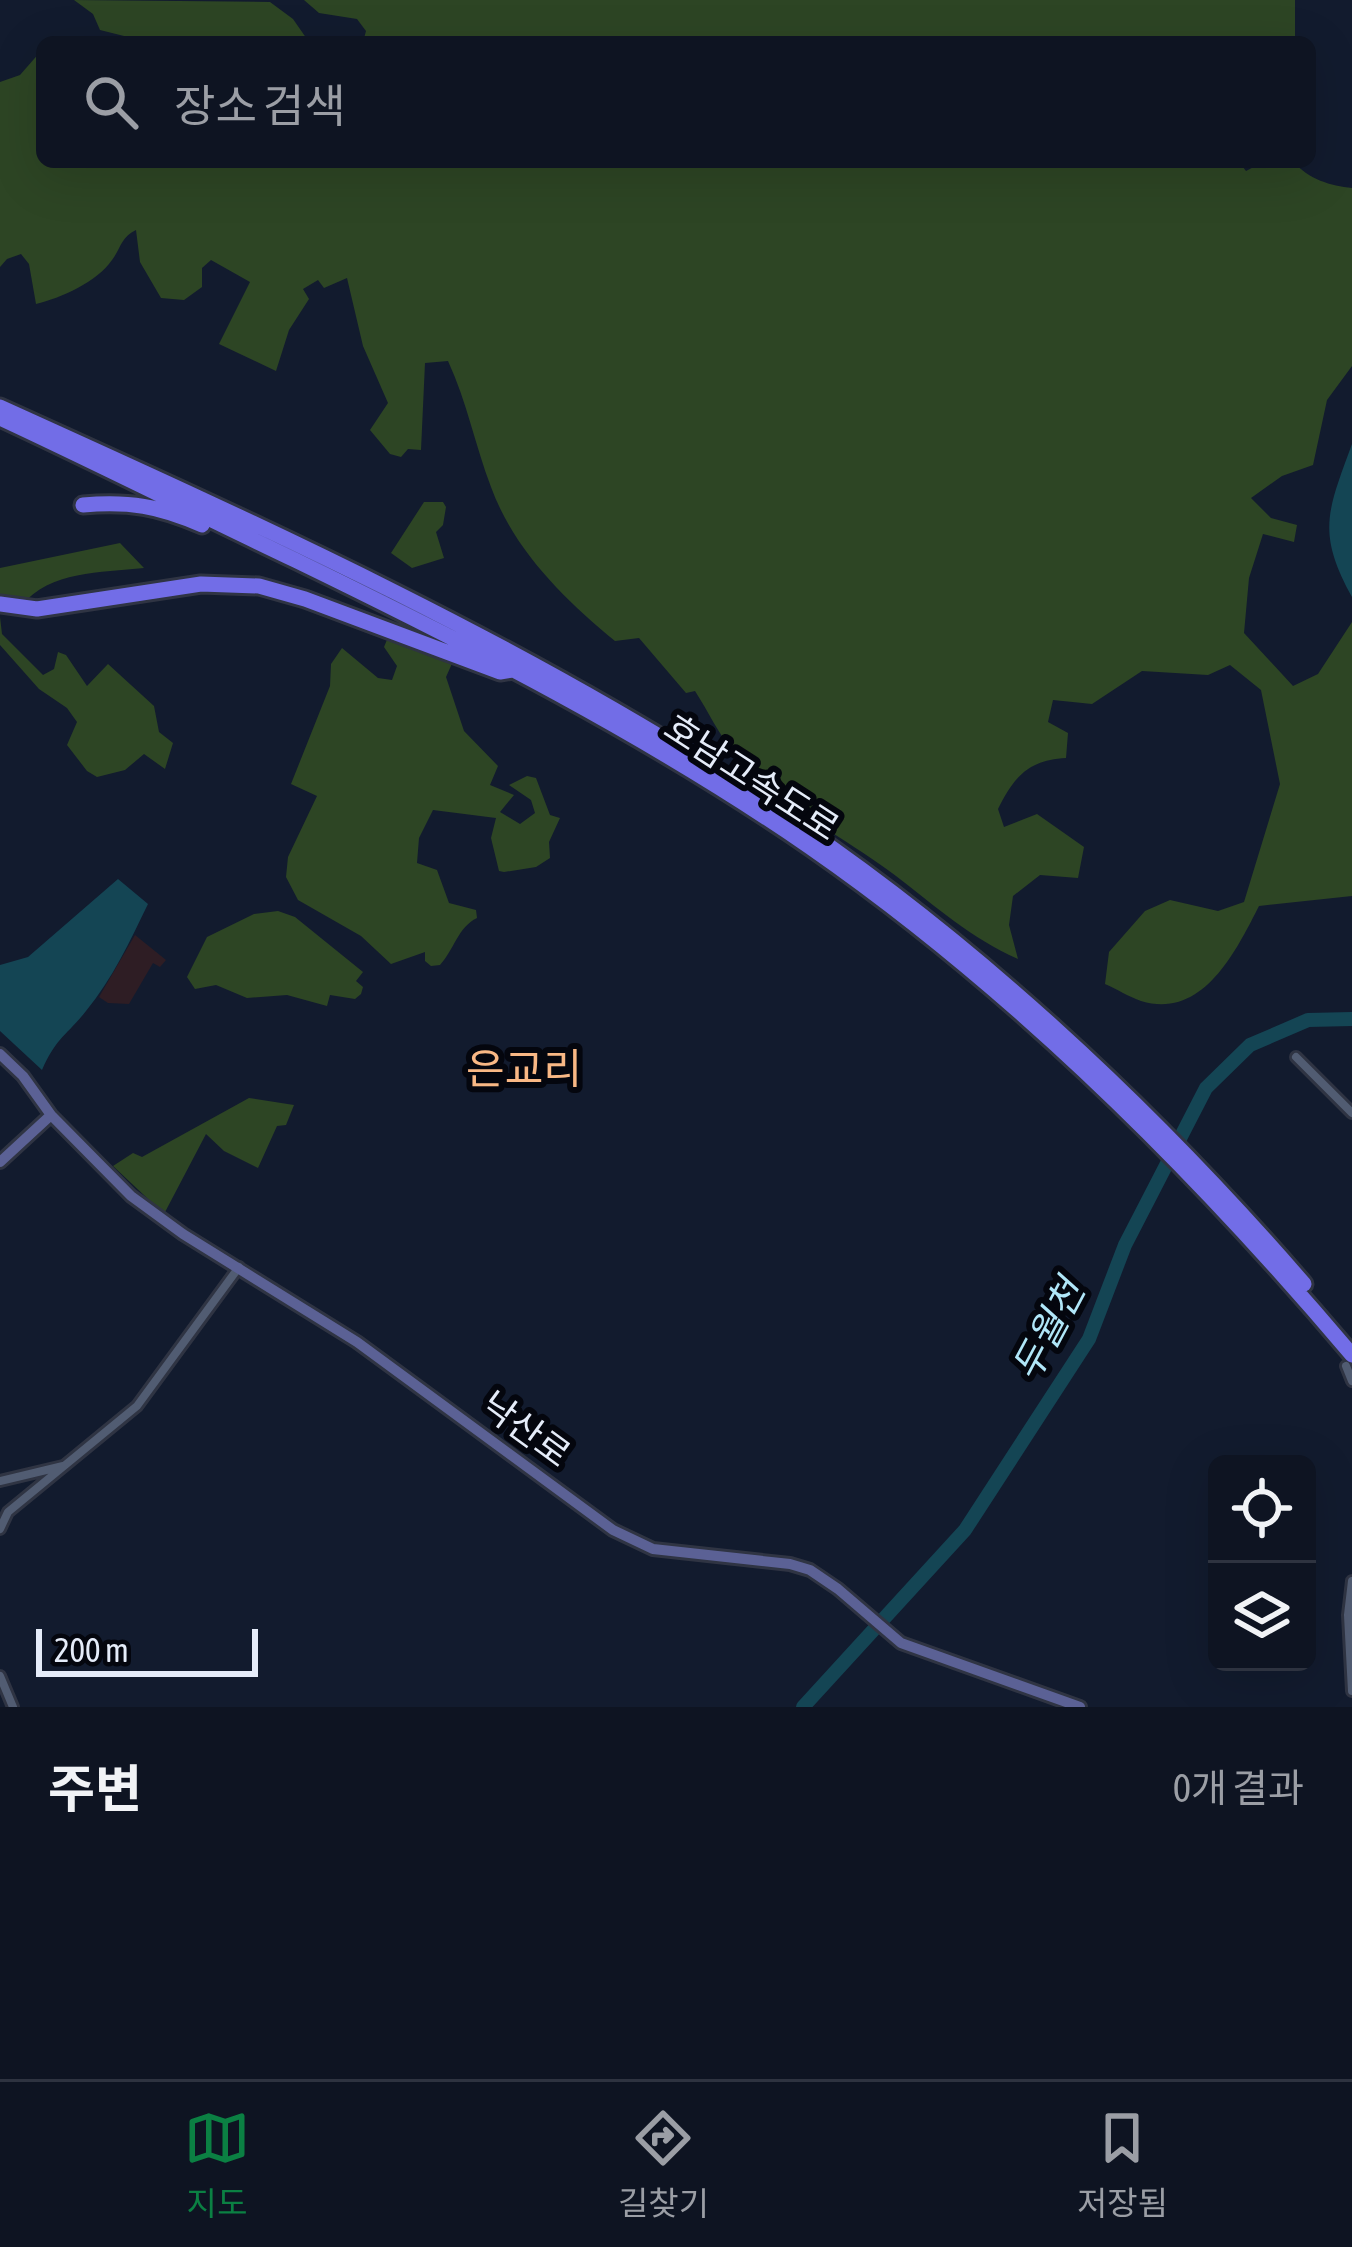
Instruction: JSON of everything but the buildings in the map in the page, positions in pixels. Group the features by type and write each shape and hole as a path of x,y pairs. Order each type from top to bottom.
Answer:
{"highway":[{"path":"0,395 140,470"},
{"name":"호남고속도로","path":"0,406 486,639 771,806 944,934 1148,1126 1352,1340"},
{"name":"호남고속도로","path":"0,418 517,670 675,762 866,888 1002,998 1148,1126"},
{"path":"82,505 118,502 164,508 234,539 268,547"},
{"path":"0,604 70,607 201,584 259,586 500,672 517,670"},
{"name":"호남고속도로","path":"1194,1173 1349,1360"}],"street":[{"name":"낙산로","path":"0,1054 115,1180 183,1234 357,1342 613,1530 652,1550 810,1570 901,1643 1080,1707"},
{"path":"1296,1057 1352,1113"},
{"path":"0,1162 51,1115"},
{"path":"0,1529 8,1512 137,1406 239,1267"},
{"path":"1349,1360 1352,1381"},
{"path":"0,1481 65,1465"},
{"path":"1352,1581 1348,1616 1352,1691"},
{"path":"0,1676 13,1707"}],"shaded area":[{"path":"135,935 166,960 160,967 153,963 129,1004 108,1003 99,997"}],"green space":[{"path":"74,0 270,2 293,19 305,36 124,36 100,30 93,14"},
{"path":"304,0 1295,0 1295,36 365,36 357,19 319,13"},
{"path":"36,57 36,168 1301,168 1320,181 1352,188 1352,366 1327,400 1313,465 1282,476 1251,498 1271,518 1297,525 1294,542 1263,534 1249,578 1244,633 1293,686 1318,674 1352,622 1352,896 1259,906 1215,978 1182,1000 1141,1001 1105,984 1109,952 1145,911 1170,900 1218,911 1244,902 1280,784 1261,690 1230,665 1208,675 1142,671 1092,704 1053,700 1048,722 1068,733 1066,758 1042,762 1024,772 998,809 1004,827 1037,814 1084,847 1078,878 1040,875 1013,896 1009,925 1018,959 969,932 771,789 729,747 695,691 686,693 639,638 615,641 559,590 527,552 501,510 448,361 425,363 421,450 408,449 401,457 390,454 370,430 388,403 363,346 347,278 324,288 318,280 303,289 309,299 289,330 276,371 219,344 250,282 211,260 202,268 202,287 184,300 161,298 140,262 136,230 88,282 36,304 29,264 21,254 0,267 0,82 20,75"},
{"path":"424,502 443,502 446,507 443,525 436,532 444,558 412,568 391,553"},
{"path":"120,543 144,568 62,579 21,606 0,602 0,568"},
{"path":"0,617 2,634 43,675 54,669 58,652 66,655 87,686 108,664 154,706 159,732 173,743 165,769 144,754 125,770 97,777 87,771 67,745 77,722 0,645"},
{"path":"391,630 454,659 446,677 464,731 498,766 490,785 514,795 500,812 520,824 535,813 531,800 509,785 527,776 536,778 550,815 560,818 549,842 550,858 536,867 504,872 499,871 491,838 496,818 433,810 419,838 417,863 437,870 449,903 476,910 477,918 465,927 440,965 425,961 425,952 391,964 361,936 298,900 286,877 288,857 317,796 291,784 330,686 331,664 342,648 378,678 392,680 397,666 384,647"},
{"path":"278,911 295,917 363,972 356,981 363,987 361,994 355,999 330,995 327,1006 287,995 247,998 216,985 195,989 187,977 207,937 254,914"},
{"path":"249,1098 294,1105 286,1125 277,1126 258,1168 224,1151 206,1134 164,1214 113,1166 133,1153 142,1157"}],"water":[{"path":"1352,444 1352,597 1333,555 1330,521"},
{"path":"118,879 148,904 105,986 57,1044 42,1070 0,1031 0,965 28,957"}],"waterway":[{"name":"두월천","path":"803,1707 965,1530 1089,1339 1125,1245 1206,1088 1250,1045 1308,1020 1352,1019"}],"district":[{"name":"은교리","path":"524,1069"}]}
